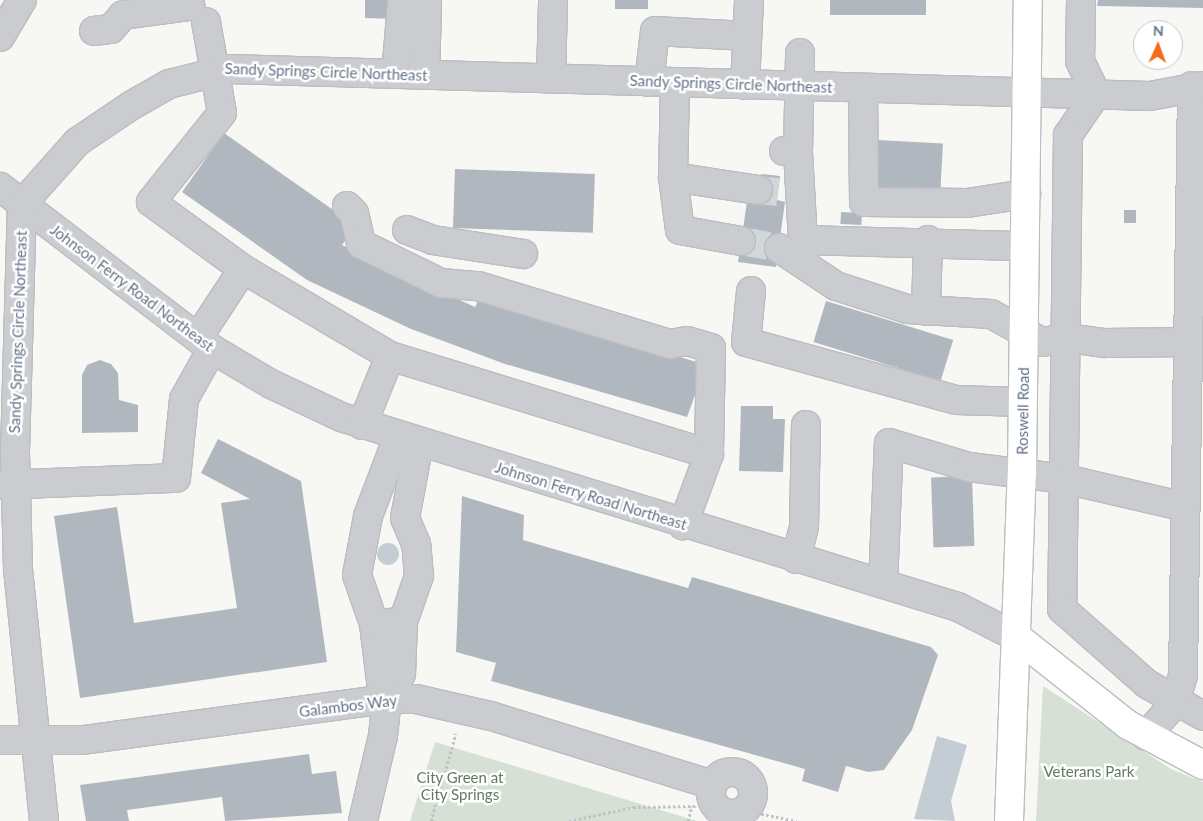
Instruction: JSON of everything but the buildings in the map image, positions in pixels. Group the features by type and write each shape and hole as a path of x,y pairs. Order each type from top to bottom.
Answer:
{"main road":[{"name":"Roswell Road","path":"1009,821 1022,474 1028,0"},
{"name":"Johnson Ferry Road Northeast","path":"1017,637 1146,736 1203,764"}],"street":[{"path":"13,30 22,0"},
{"path":"745,85 749,0"},
{"path":"1081,0 1080,61 1096,94 1068,135 1068,338 1062,610 1175,703 1203,716"},
{"path":"396,74 402,4 427,5 425,75"},
{"path":"551,79 553,4"},
{"path":"94,31 111,29 123,15 198,14 222,113 151,202 243,269 390,356 709,454"},
{"path":"741,241 680,230 673,177 679,150 662,82 655,31 748,36"},
{"path":"800,53 800,86 791,152 779,192 804,252 836,286 907,309 992,314 1042,342 1068,338 1105,343 1188,342"},
{"name":"Sandy Springs Circle Northeast","path":"44,821 8,483 9,368 22,204 77,142 170,84 212,70 1150,96 1198,86"},
{"path":"1146,736 1175,703 1182,675 1188,342 1198,86"},
{"path":"863,88 864,202 967,203 1026,194"},
{"path":"673,177 779,192"},
{"name":"Johnson Ferry Road Northeast","path":"0,187 160,313 271,384 362,425 683,525 977,613 1017,637"},
{"path":"347,206 354,213 361,244 441,283 478,286 670,344 687,341 711,348 709,454 683,525"},
{"path":"407,230 433,240 523,254"},
{"path":"926,311 928,240"},
{"path":"778,248 804,252 928,240 1025,246"},
{"path":"8,483 168,481 179,471 169,444 206,342 243,269"},
{"path":"752,291 746,342 956,400 1023,402"},
{"path":"362,425 390,356"},
{"path":"796,558 804,526 806,425"},
{"path":"388,698 380,681 374,624 356,576 368,516 409,440"},
{"path":"363,821 384,736 388,698 401,674 402,622 419,576 416,544 405,518 409,440"},
{"path":"883,584 889,443 969,467 1065,479 1185,507"},
{"path":"368,516 405,518"},
{"path":"374,624 402,622"},
{"name":"Galambos Way","path":"0,740 82,740 388,698 416,699 491,716 720,807"}],"path":[{"path":"431,821 456,733"},
{"path":"569,821 633,806 720,807 797,821"},
{"path":"688,821 720,807"}],"green space":[{"name":"Veterans Park","path":"1043,686 1171,769 1203,782 1203,821 1036,821"},
{"name":"City Green at City Springs","path":"435,742 697,821 410,821"}],"shaded area":[{"path":"384,543 392,543 399,550 399,558 392,565 384,565 377,558 377,550"},
{"path":"937,736 967,745 951,801 955,821 914,819"}],"tunnel":[{"path":"758,190 778,192"},
{"path":"741,241 779,248"}]}
